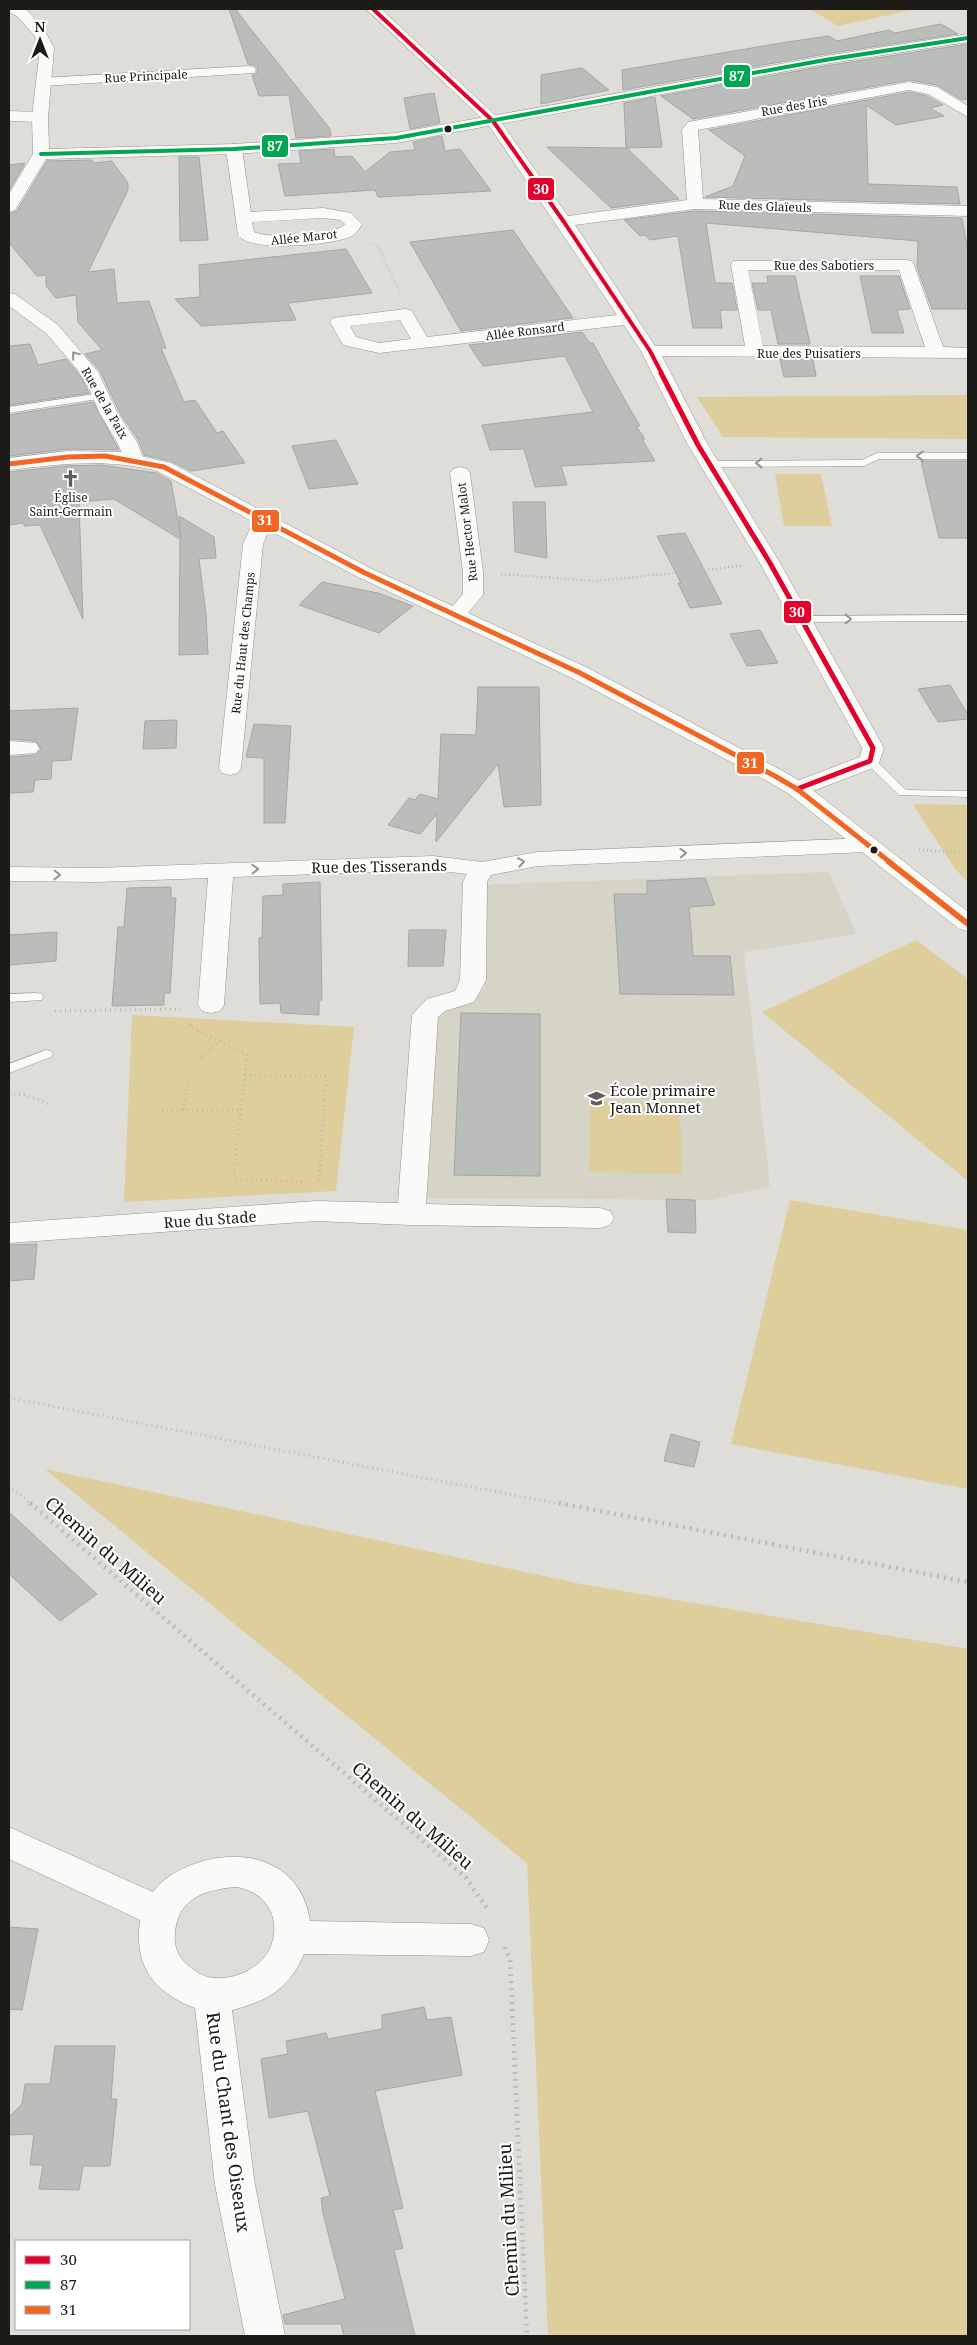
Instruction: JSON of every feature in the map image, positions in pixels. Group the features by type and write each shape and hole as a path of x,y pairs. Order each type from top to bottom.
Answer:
{"street":[{"path":"9,207 41,154 40,117 47,48 40,34 22,14 14,9"},
{"path":"373,9 493,121 564,222 650,351 698,445 770,563 874,748 870,761 797,789"},
{"path":"41,154 234,149 396,138 788,67 968,38"},
{"name":"Rue Principale","path":"43,82 249,70"},
{"name":"Rue des Iris","path":"695,204 690,130 693,125 900,87 920,87 932,90 968,112"},
{"path":"9,116 40,117"},
{"name":"Allée Marot","path":"234,149 246,235 258,240 278,242 331,236 346,232 354,224 345,216 323,213 244,217"},
{"name":"Rue des Glaïeuls","path":"564,222 695,204 968,211"},
{"name":"Rue des Sabotiers","path":"755,353 738,265 906,265"},
{"path":"906,265 936,353"},
{"name":"Rue de la Paix","path":"9,298 52,329 92,376 101,396 128,442 133,458 164,467 365,573 580,673 797,789 968,924"},
{"path":"394,315 405,314 422,343"},
{"name":"Allée Ronsard","path":"394,315 339,322 349,342 378,348 628,319"},
{"name":"Rue des Puisatiers","path":"650,351 968,353"},
{"path":"9,464 70,456 109,455 133,458"},
{"name":"Rue Hector Malot","path":"456,615 473,595 473,572 460,473"},
{"name":"Rue du Haut des Champs","path":"230,768 253,544 263,520"},
{"name":"Rue des Tisserands","path":"9,874 96,875 433,862 482,869 538,859 867,845"},
{"path":"412,1215 426,1015 436,1005 465,996 473,980 475,882 482,869"},
{"path":"201,1006 220,871"},
{"name":"Rue du Stade","path":"9,1233 316,1211 412,1215 600,1218"},
{"path":"9,1842 160,1912"},
{"path":"236,1870 258,1876 276,1888 288,1902 294,1923 293,1938 286,1958 275,1971 256,1986 236,1993 212,1995 199,1992 178,1982 162,1964 155,1944 160,1912 171,1896 189,1882 212,1872 236,1870"},
{"path":"293,1938 490,1934"},
{"name":"Rue du Chant des Oiseaux","path":"212,1995 235,2185 266,2336"}],"lane":[{"path":"9,410 101,396"},
{"path":"710,464 864,463 877,456 968,456"},
{"path":"800,619 968,618"},
{"path":"870,761 903,793 968,794"},
{"path":"9,998 36,997"},
{"path":"9,1069 46,1054"}],"path":[{"path":"346,232 378,246 400,294 394,315"},
{"path":"906,265 908,259 913,256 968,254"},
{"path":"473,572 596,582 770,563"},
{"path":"36,997 48,1012 201,1006 191,1027 247,1055 234,1173 237,1179 309,1182"},
{"path":"201,1057 221,1041"},
{"path":"245,1075 298,1074 326,1076 316,1211"},
{"path":"183,1110 188,1082"},
{"path":"9,1095 23,1094 49,1104"},
{"path":"162,1110 241,1110"},
{"path":"9,1398 968,1582"},
{"name":"Chemin du Milieu","path":"9,1485 466,1878 490,1934 510,1960 527,2336"}],"shaded area":[{"path":"810,9 917,9 838,26"},
{"path":"968,395 968,439 723,437 697,397"},
{"path":"775,474 821,474 832,526 784,526"},
{"path":"913,804 968,805 968,882 955,869"},
{"name":"École primaire Jean Monnet","path":"829,872 856,934 744,952 770,1186 712,1200 426,1198 437,1011 474,1002 484,989 483,885"},
{"path":"916,940 968,979 968,1181 762,1012"},
{"path":"132,1015 354,1027 336,1191 124,1202"},
{"path":"590,1101 680,1104 682,1174 589,1172"},
{"path":"790,1200 968,1230 968,1489 731,1444"},
{"path":"45,1469 581,1584 968,1649 968,2336 548,2336 527,1863"}],"building":[{"path":"229,9 235,9 330,129 331,136 296,138 289,95 259,96 252,75 256,74 258,69 254,65 248,64"},
{"path":"941,24 958,34 825,54 623,90 622,70 787,42 829,36 837,41 889,30 895,33"},
{"path":"968,44 968,99 962,100 937,85 909,80 693,119 661,96 825,66"},
{"path":"582,68 609,90 541,104 541,75"},
{"path":"909,92 927,96 943,105 930,108 944,116 896,125 866,105 868,184 957,187 960,204 705,197 733,186 745,156 709,130"},
{"path":"434,93 440,123 410,129 404,98"},
{"path":"655,97 662,147 627,148 679,199 611,208 547,147 626,148 624,103"},
{"path":"442,136 445,151 460,149 491,191 378,197 375,190 285,196 278,164 301,163 299,151 334,149 335,157 352,156 365,172 390,152 415,150 413,142"},
{"path":"179,157 199,157 208,240 180,241"},
{"path":"92,160 94,163 112,161 128,183 128,190 88,272 114,269 117,303 149,301 166,348 161,348 184,402 195,400 217,433 223,431 245,463 191,471 171,461 144,455 139,441 120,413 100,371 85,354 102,350 78,322 76,295 56,298 46,286 46,275 37,276 9,243 9,214 17,211 47,161"},
{"path":"25,163 9,191 9,165"},
{"path":"695,211 962,218 968,252 968,309 932,309 917,267 918,241 706,223 715,283 732,283 737,310 720,310 722,328 693,328 678,236 650,240 645,235 640,236 624,220"},
{"path":"513,230 573,318 461,331 410,242"},
{"path":"346,249 372,293 288,303 296,320 201,326 175,299 200,297 199,265"},
{"path":"767,276 795,276 810,344 778,344 771,310 758,310 752,283 768,283"},
{"path":"860,276 899,276 910,309 897,310 904,333 872,333"},
{"path":"582,332 590,343 593,343 640,426 636,426 645,439 642,439 655,461 561,466 567,485 535,487 524,449 490,450 482,425 593,412 565,356 483,366 469,345"},
{"path":"30,344 38,365 66,359 82,378 89,393 9,405 9,346"},
{"path":"780,359 813,359 816,376 784,377"},
{"path":"93,402 119,450 68,449 9,456 9,415"},
{"path":"336,440 358,484 309,489 292,446"},
{"path":"921,461 968,461 968,538 939,538"},
{"path":"102,465 156,473 171,481 181,538 179,516 214,537 216,558 199,559 206,615 208,654 179,655 180,539 114,499 79,502 83,619 40,525 24,526 24,523 9,525 9,472 65,466"},
{"path":"513,502 545,502 547,558 515,552"},
{"path":"685,533 722,604 690,608 678,583 681,583 657,536"},
{"path":"322,582 378,593 413,606 379,633 299,605"},
{"path":"760,630 778,663 747,666 730,634"},
{"path":"950,685 968,715 968,719 938,722 918,689"},
{"path":"478,687 539,687 541,805 504,807 498,764 436,842 437,814 420,834 388,825 409,798 415,800 420,794 438,799 441,734 476,735"},
{"path":"78,708 71,760 52,761 51,779 35,780 33,792 9,793 9,757 36,755 41,749 36,741 9,739 9,711"},
{"path":"177,720 176,748 143,749 145,721"},
{"path":"254,724 291,726 285,823 264,823 264,758 246,757"},
{"path":"705,878 715,905 689,907 693,956 730,956 734,995 620,994 614,894 647,894 647,881"},
{"path":"320,882 322,1000 319,1000 319,1015 281,1013 280,1003 260,1004 259,938 262,938 263,896 283,895 283,884"},
{"path":"171,887 171,898 176,898 170,993 164,993 164,1005 112,1006 118,927 124,927 127,888"},
{"path":"409,930 446,930 443,966 408,966"},
{"path":"57,932 56,961 9,965 9,935"},
{"path":"461,1013 540,1014 540,1176 454,1175"},
{"path":"666,1199 695,1200 696,1233 668,1232"},
{"path":"37,1244 34,1279 9,1281 9,1245"},
{"path":"671,1434 700,1442 694,1467 664,1461"},
{"path":"9,1512 97,1594 60,1621 9,1574"},
{"path":"9,1927 38,1929 22,2010 9,2009"},
{"path":"424,2007 427,2020 451,2017 462,2075 375,2091 403,2208 393,2210 403,2248 394,2250 415,2336 344,2336 341,2324 285,2324 283,2315 345,2299 323,2213 321,2198 330,2196 308,2111 269,2118 261,2059 288,2054 286,2041 326,2033 328,2039 382,2029 382,2015"},
{"path":"55,2046 115,2046 111,2099 117,2099 110,2166 83,2166 79,2190 39,2189 43,2165 30,2165 34,2134 9,2135 9,2117 22,2104 25,2084 50,2084"}],"transit line":[{"name":"30","path":"373,9 493,121 564,222 650,351 698,445 770,563 873,748 870,761 797,789"},
{"name":"87","path":"41,154 234,149 396,138 825,60 968,38"},
{"name":"31","path":"9,464 68,457 105,456 164,467 365,573 580,673 775,776 797,789 968,924"}],"place":[{"name":"Église Saint-Germain","path":"71,478"},
{"name":"École primaire Jean Monnet","path":"596,1099"}]}
